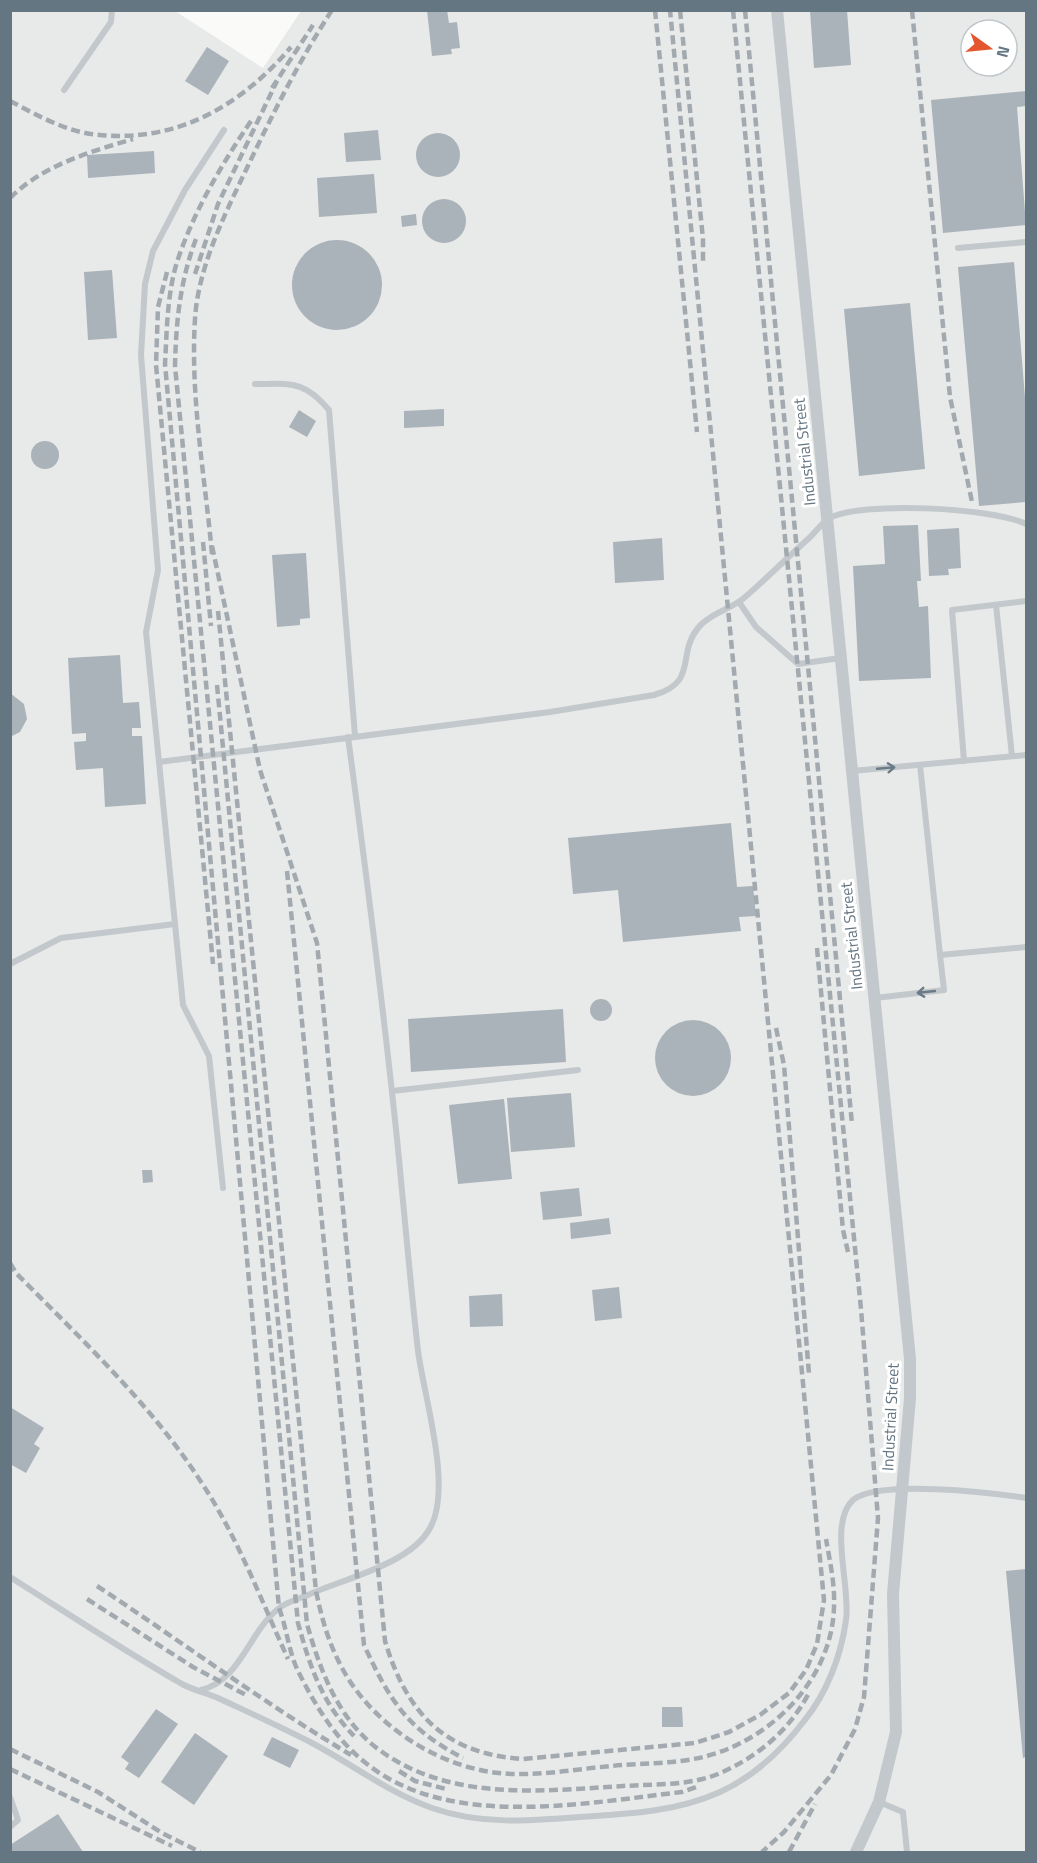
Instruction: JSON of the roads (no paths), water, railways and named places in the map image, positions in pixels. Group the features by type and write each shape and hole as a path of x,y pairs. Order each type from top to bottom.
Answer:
{"street":[{"name":"Industrial Street","path":"777,10 910,1359 910,1398 893,1593 896,1732 879,1802 856,1852"}],"lane":[{"path":"64,90 111,21 112,10"},
{"path":"223,1188 209,1056 183,1005 146,632 158,570 141,355 141,315 153,251 165,224 224,130"},
{"path":"958,248 1026,242"},
{"path":"200,1691 221,1682 241,1658 265,1622 279,1608 396,1558 416,1546 432,1525 440,1490 418,1353 392,1091 351,737 329,410 315,394 298,384 255,384"},
{"path":"159,762 619,703 670,691 683,676 698,628 739,602 828,519 853,512 896,508 971,511 1008,516 1026,524"},
{"path":"964,761 952,610 1026,601"},
{"path":"739,602 756,627 798,664 841,658"},
{"path":"996,605 1011,756"},
{"path":"851,772 1026,755"},
{"path":"874,998 944,990 920,765"},
{"path":"10,964 61,938 175,924"},
{"path":"940,955 1026,947"},
{"path":"392,1091 578,1070"},
{"path":"10,1577 183,1684 323,1749 395,1792 431,1808 456,1814 519,1821 643,1813 672,1808 723,1791 743,1779 788,1742 806,1719 834,1668 847,1617 841,1536 844,1512 858,1496 884,1490 902,1489 986,1493 1026,1498"},
{"path":"10,1797 18,1820 10,1827"},
{"path":"879,1802 903,1812 907,1852"}],"railway":[{"path":"212,554 195,378 195,319 201,281 213,243 256,149 297,69 332,10"},
{"path":"655,10 697,432"},
{"path":"212,546 260,770 317,943 385,1641 394,1667 405,1690 433,1726 451,1739 472,1749 496,1755 523,1759 695,1743 729,1732 760,1715 789,1693 806,1670 817,1644 824,1600 670,10"},
{"path":"680,10 703,239 703,264"},
{"path":"733,10 861,1309 878,1518 864,1697 855,1729 831,1775 784,1832 762,1852"},
{"path":"745,10 852,1124"},
{"path":"912,10 950,397 972,502"},
{"path":"272,88 313,25"},
{"path":"10,101 49,121 81,132 121,136 150,134 202,118 226,104 271,69 291,47"},
{"path":"195,274 218,204 277,81"},
{"path":"251,121 210,187 192,222 178,259 170,297 165,364 279,1608 290,1650 313,1698 328,1723 346,1745 367,1764 400,1785 438,1798 478,1805 519,1807 604,1802 682,1792 696,1787"},
{"path":"10,198 52,168 133,139"},
{"path":"196,239 186,270 180,302 175,366 298,1623 318,1684 333,1711 354,1736"},
{"path":"167,272 158,307 156,365 213,964"},
{"path":"203,542 211,626"},
{"path":"218,611 316,1591 331,1643 350,1682 366,1702 404,1736 426,1750 474,1769 513,1774 541,1773 703,1757 728,1749 773,1722 793,1703 809,1682 822,1659 831,1634 834,1607 833,1581 826,1539"},
{"path":"217,685 307,1624 332,1693 364,1737 378,1749 406,1766 435,1778 465,1785 496,1789 560,1790 671,1784 695,1781 718,1774 733,1767 772,1741 793,1718 810,1691"},
{"path":"287,871 364,1645 402,1712 428,1736 463,1758"},
{"path":"817,948 843,1230 848,1252"},
{"path":"776,1028 784,1065 809,1374"},
{"path":"10,1263 16,1273 140,1402 185,1458 229,1529 288,1659"},
{"path":"97,1586 351,1755"},
{"path":"87,1599 193,1667 246,1695"},
{"path":"10,1749 98,1792 162,1833 200,1852"},
{"path":"10,1769 172,1846"},
{"path":"399,1771 415,1781 446,1789"},
{"path":"789,1852 815,1804"}]}
